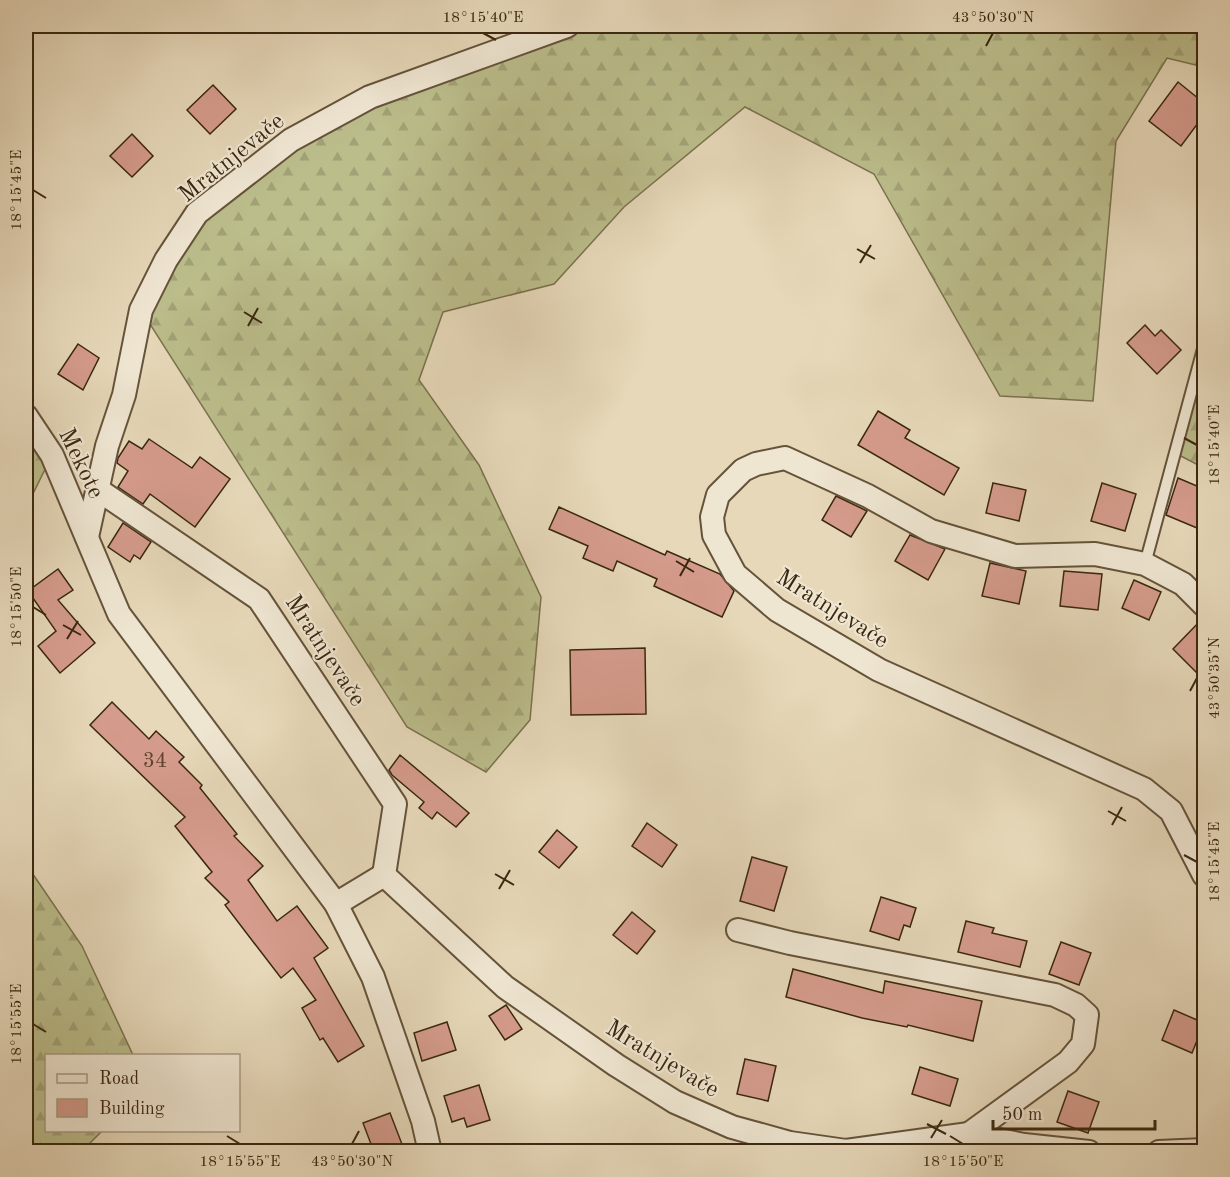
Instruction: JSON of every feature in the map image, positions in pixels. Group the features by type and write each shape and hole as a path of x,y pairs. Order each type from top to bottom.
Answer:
{"street":[{"name":"Mratnjevače","path":"87,537 107,446 124,395 141,310 166,260 197,213 291,140 370,97 567,26"},
{"name":"Mekote","path":"26,416 52,455 87,537"},
{"name":"Mratnjevače","path":"1204,605 1183,584 1145,564 1095,555 1015,556 931,531 868,496 785,458 756,464 743,470 718,495 712,517 714,535 735,574 777,610 879,670 1144,789 1171,811 1204,875"},
{"name":"Mratnjevače","path":"98,489 259,598 395,804 384,875 505,987 615,1065 675,1102 732,1127 790,1143 846,1151 969,1134 1024,1145 1089,1152"},
{"path":"87,537 119,614 336,904 373,977 423,1121 430,1152"},
{"path":"336,904 384,875"},
{"name":"Mratnjevače","path":"738,930 790,943 1055,995 1076,1005 1087,1015 1083,1044 1068,1062 969,1134"},
{"path":"1159,1152 1204,1149"}],"lane":[{"path":"1145,564 1204,345"}],"green space":[{"path":"572,26 1204,26 1204,67 1167,58 1116,141 1093,401 1000,396 874,174 745,107 624,207 554,284 443,312 419,380 479,465 541,597 530,720 486,772 407,727 141,310 197,213 291,140"},
{"path":"1204,345 1204,468 1175,453"},
{"path":"26,416 52,455 26,508"},
{"path":"26,864 82,946 133,1054 45,1054 45,1132 101,1132 82,1151 26,1151"}],"building":[{"path":"1178,82 1204,103 1204,115 1181,146 1149,121"},
{"path":"213,85 236,109 210,134 187,110"},
{"path":"132,134 153,156 132,177 110,156"},
{"path":"1145,325 1155,336 1161,330 1181,350 1157,374 1127,343"},
{"path":"78,344 99,358 83,390 58,374"},
{"path":"878,411 910,430 905,438 959,468 944,495 858,445"},
{"path":"149,439 192,468 200,457 230,479 195,527 150,494 143,504 118,487 128,471 117,463 118,458 129,441 142,449"},
{"path":"1178,478 1204,489 1204,511 1197,528 1166,515"},
{"path":"993,483 1026,490 1019,521 986,513"},
{"path":"1102,483 1136,494 1125,531 1091,521"},
{"path":"836,496 867,511 851,537 822,520"},
{"path":"559,507 665,555 667,551 720,574 734,591 722,617 654,586 657,579 617,561 613,571 583,558 588,546 549,529"},
{"path":"123,523 151,542 140,559 134,555 130,562 108,547"},
{"path":"910,535 945,549 928,580 895,561"},
{"path":"990,563 1026,571 1019,604 982,596"},
{"path":"58,569 73,590 58,600 95,643 60,673 38,646 56,631 28,591"},
{"path":"1064,571 1102,574 1098,610 1060,606"},
{"path":"1134,580 1161,592 1149,620 1122,608"},
{"path":"1204,618 1204,680 1173,649"},
{"path":"645,648 646,714 571,715 570,650"},
{"path":"112,702 149,739 156,731 184,757 179,762 202,785 200,788 237,834 234,836 263,866 248,880 277,921 297,906 328,948 314,958 364,1046 338,1062 323,1038 320,1040 302,1008 316,1000 293,968 281,978 225,905 229,902 205,878 212,872 175,826 185,817 90,725"},
{"path":"400,755 469,813 456,827 437,812 432,819 419,808 424,802 392,775 389,770"},
{"path":"647,823 677,845 662,867 632,846"},
{"path":"557,830 577,847 559,868 539,852"},
{"path":"752,857 787,867 774,911 740,901"},
{"path":"881,897 916,908 910,927 904,925 899,940 870,931"},
{"path":"632,912 655,931 637,954 613,935"},
{"path":"966,921 994,928 992,933 1027,941 1020,967 958,952"},
{"path":"1061,942 1091,953 1079,985 1049,974"},
{"path":"793,969 883,993 885,981 982,1001 973,1041 908,1025 907,1027 862,1018 786,997"},
{"path":"506,1005 522,1029 505,1040 489,1016"},
{"path":"1174,1010 1204,1023 1192,1053 1162,1040"},
{"path":"447,1022 456,1050 422,1061 414,1033"},
{"path":"745,1059 776,1066 768,1101 737,1094"},
{"path":"920,1067 958,1079 950,1106 912,1094"},
{"path":"479,1085 490,1120 467,1127 464,1118 452,1122 444,1096"},
{"path":"1068,1091 1099,1102 1088,1133 1057,1122"},
{"path":"390,1113 405,1152 374,1152 363,1123"}]}
